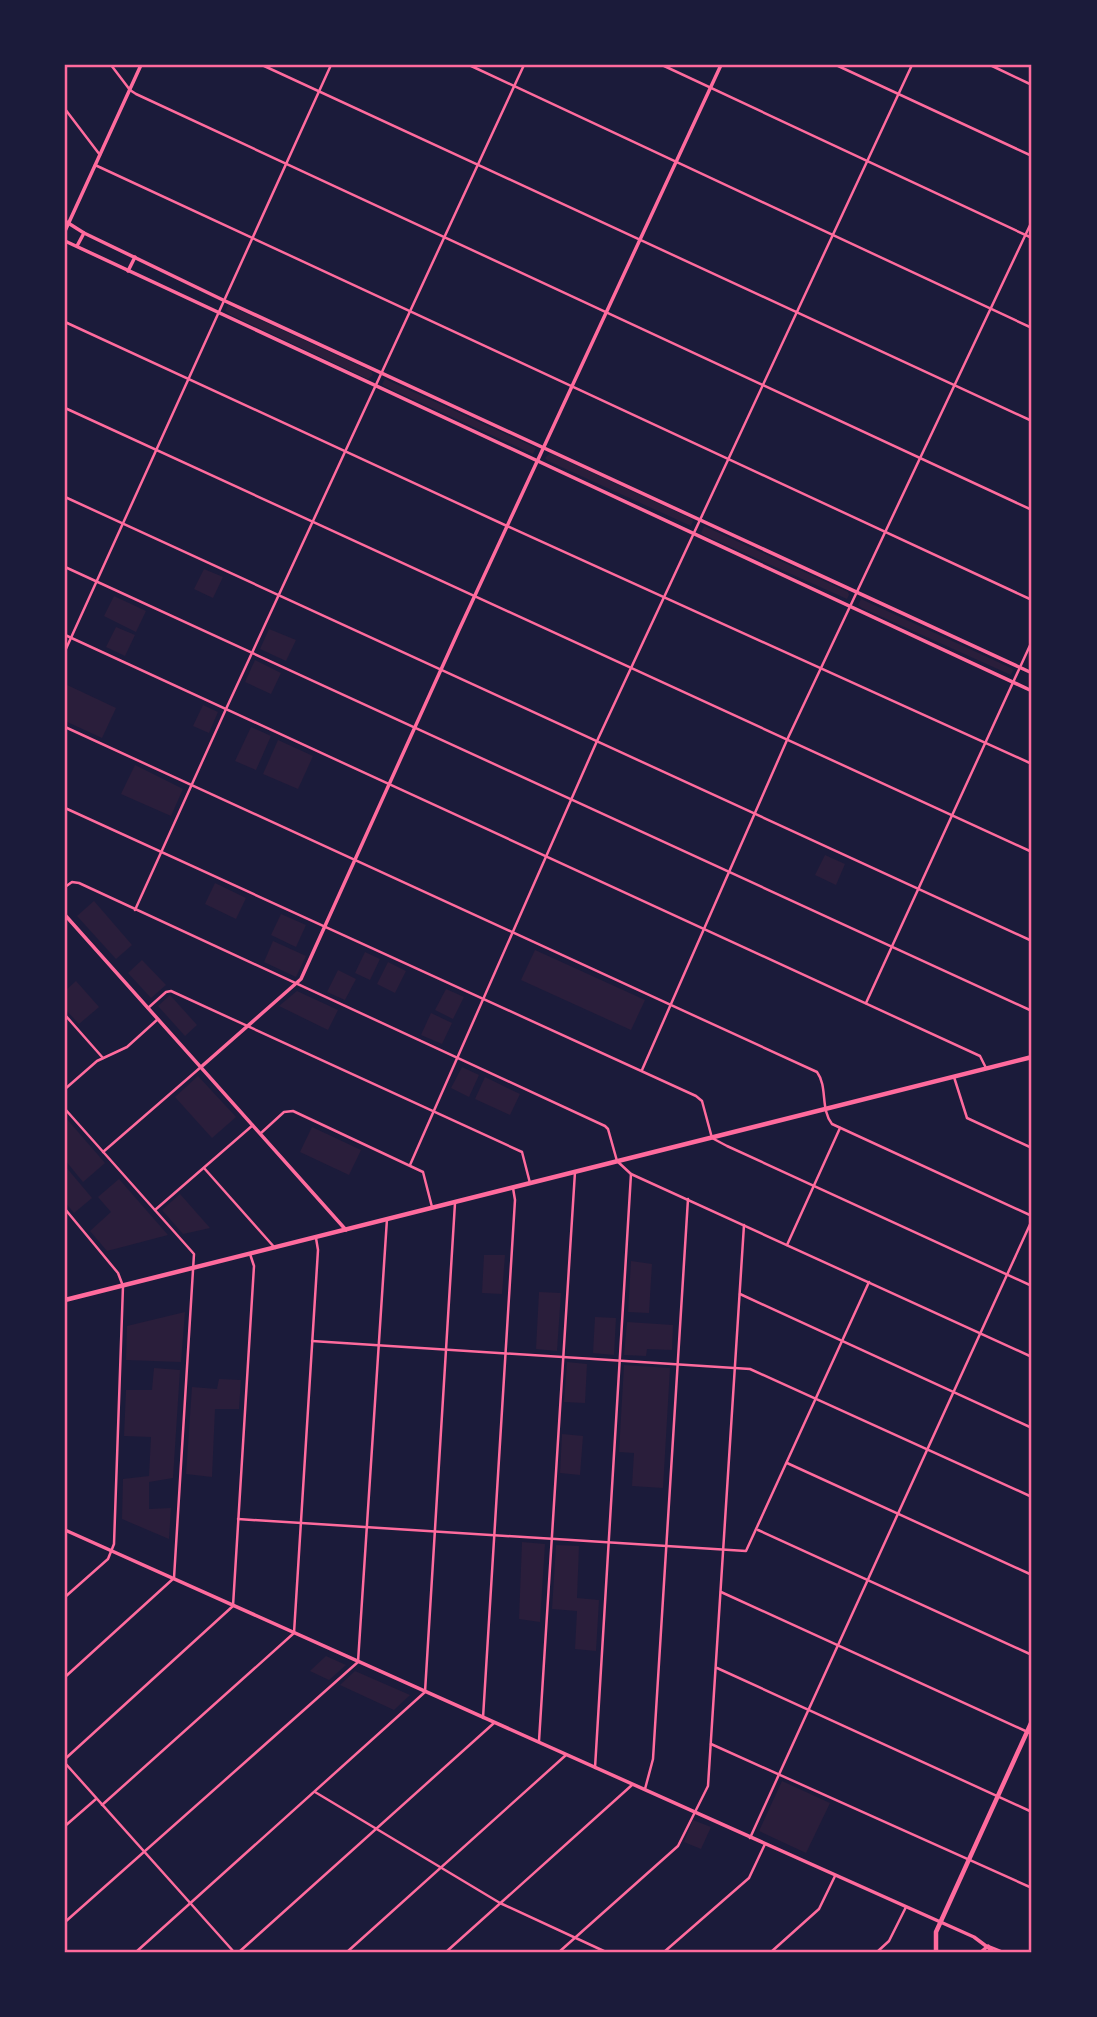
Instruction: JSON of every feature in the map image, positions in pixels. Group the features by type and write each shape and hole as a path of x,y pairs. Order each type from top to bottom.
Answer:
{"main road":[{"path":"65,1300 1032,1057"},
{"path":"936,1952 935,1937 940,1923 1030,1733 1032,1721"}],"street":[{"path":"111,65 130,90 1032,510"},
{"path":"65,231 66,223 141,65"},
{"path":"262,65 1032,421"},
{"path":"65,651 331,65"},
{"path":"469,65 1032,328"},
{"path":"135,910 524,65"},
{"path":"662,65 1032,238"},
{"path":"103,1152 297,985 721,65"},
{"path":"836,65 1032,156"},
{"path":"410,1165 597,741 912,65"},
{"path":"990,65 1032,85"},
{"path":"65,109 100,155"},
{"path":"95,165 1032,600"},
{"path":"641,1072 787,740 1032,221"},
{"path":"66,223 223,300 1032,673"},
{"path":"77,247 84,233"},
{"path":"65,241 1032,691"},
{"path":"128,271 135,257"},
{"path":"65,322 1032,764"},
{"path":"65,408 1032,852"},
{"path":"65,497 1032,942"},
{"path":"65,567 1032,1011"},
{"path":"65,635 980,1056 986,1068"},
{"path":"866,1003 1032,641"},
{"path":"65,727 817,1072 829,1122 1032,1218 750,1838"},
{"path":"65,808 702,1101 712,1138 1032,1286"},
{"path":"65,887 72,882 79,883 605,1126 617,1161 631,1174 1032,1357"},
{"path":"65,915 346,1230"},
{"path":"148,1008 166,992 172,991 434,1111 522,1152 530,1183"},
{"path":"65,1015 103,1058"},
{"path":"65,1089 103,1058 127,1047 158,1019"},
{"path":"954,1077 967,1118 1032,1148"},
{"path":"65,1109 194,1254 173,1578 65,1677"},
{"path":"261,1133 284,1112 293,1111 423,1172 432,1207"},
{"path":"155,1210 253,1125"},
{"path":"787,1244 840,1128"},
{"path":"204,1168 275,1248"},
{"path":"539,1743 575,1172"},
{"path":"595,1768 631,1174"},
{"path":"483,1718 515,1200 513,1188"},
{"path":"645,1790 653,1759 688,1199"},
{"path":"136,1952 425,1692 455,1201"},
{"path":"65,1209 118,1273 123,1286 114,1544 107,1559 65,1597"},
{"path":"65,1922 358,1662 387,1219"},
{"path":"559,1952 678,1846 708,1786 744,1225"},
{"path":"102,1805 294,1633 313,1341 318,1250 316,1237"},
{"path":"234,1952 65,1761 233,1605 254,1266 250,1254"},
{"path":"238,1519 746,1551 758,1530 869,1282"},
{"path":"740,1294 1032,1429"},
{"path":"313,1341 754,1370 1032,1497"},
{"path":"787,1464 1032,1575"},
{"path":"65,1530 1003,1952"},
{"path":"758,1530 1032,1655"},
{"path":"720,1592 1030,1733"},
{"path":"716,1668 1032,1812"},
{"path":"239,1952 494,1723"},
{"path":"711,1744 1032,1888"},
{"path":"347,1952 566,1755"},
{"path":"446,1952 632,1785"},
{"path":"314,1792 500,1903 606,1952"},
{"path":"65,1826 96,1799"},
{"path":"664,1952 749,1878 765,1844"},
{"path":"771,1952 819,1909 835,1876"},
{"path":"877,1952 889,1941 906,1907"},
{"path":"981,1952 988,1946"},
{"path":"988,1946 994,1952"}],"shaded area":[{"path":"228,305 371,371 373,375 368,379 229,314 225,311"},
{"path":"385,379 536,448 533,454 384,386 382,384"},
{"path":"550,453 692,519 691,526 548,461 545,458"},
{"path":"704,526 848,592 849,595 847,599 704,535 701,533"},
{"path":"204,569 223,577 213,598 194,589"},
{"path":"114,596 146,611 136,632 104,616"},
{"path":"861,599 1011,668 1011,675 862,608 858,605"},
{"path":"116,627 135,635 125,656 106,647"},
{"path":"269,629 296,640 286,661 260,649"},
{"path":"255,660 281,673 271,694 245,682"},
{"path":"65,684 116,708 102,738 65,721"},
{"path":"203,705 218,712 209,733 193,726"},
{"path":"251,727 271,736 256,770 235,761"},
{"path":"278,740 313,756 298,789 263,774"},
{"path":"135,765 183,789 171,816 121,794"},
{"path":"825,855 845,864 836,885 815,875"},
{"path":"215,883 246,898 236,919 205,904"},
{"path":"94,901 132,945 116,959 77,916"},
{"path":"281,914 306,925 296,947 271,935"},
{"path":"273,941 306,956 296,977 264,962"},
{"path":"535,950 645,1000 631,1030 521,980"},
{"path":"365,952 380,959 370,980 355,973"},
{"path":"142,960 166,985 151,998 128,973"},
{"path":"388,962 406,971 395,993 377,984"},
{"path":"338,970 356,979 345,1000 327,992"},
{"path":"76,981 99,1007 79,1024 65,1009 65,991"},
{"path":"446,989 464,997 453,1019 435,1010"},
{"path":"297,991 338,1010 328,1030 279,1006"},
{"path":"170,995 197,1025 185,1036 158,1006"},
{"path":"431,1013 452,1023 442,1044 421,1035"},
{"path":"462,1067 479,1075 469,1097 451,1088"},
{"path":"198,1076 236,1117 212,1138 175,1097"},
{"path":"485,1077 520,1094 510,1115 475,1099"},
{"path":"65,1117 105,1163 83,1182 65,1160"},
{"path":"312,1127 361,1150 349,1175 300,1152"},
{"path":"65,1166 92,1198 74,1213 65,1202"},
{"path":"119,1179 168,1235 107,1251 90,1231 111,1212 98,1197"},
{"path":"180,1194 210,1228 183,1234 162,1210"},
{"path":"484,1255 505,1255 502,1294 482,1293"},
{"path":"631,1261 652,1264 649,1313 628,1312"},
{"path":"539,1292 561,1293 557,1351 536,1349"},
{"path":"185,1312 181,1362 126,1360 127,1326"},
{"path":"595,1317 616,1318 614,1355 593,1353"},
{"path":"627,1322 673,1325 672,1350 647,1349 646,1356 624,1355"},
{"path":"567,1362 587,1364 585,1403 564,1402"},
{"path":"624,1365 670,1368 663,1488 632,1486 634,1453 619,1452"},
{"path":"154,1368 180,1370 173,1478 149,1482 149,1509 171,1508 169,1539 122,1519 123,1479 149,1476 151,1437 124,1436 126,1390 152,1390"},
{"path":"219,1379 241,1380 239,1409 215,1409 212,1477 186,1474 192,1387 217,1389"},
{"path":"562,1434 583,1436 580,1475 560,1473"},
{"path":"522,1542 545,1544 540,1622 519,1619"},
{"path":"556,1545 579,1546 577,1598 599,1600 596,1651 575,1649 577,1611 552,1609"},
{"path":"326,1656 346,1665 329,1680 310,1671"},
{"path":"355,1671 410,1695 394,1710 340,1685"},
{"path":"782,1781 830,1803 806,1853 759,1831"},
{"path":"693,1820 711,1827 701,1849 684,1842"}]}
